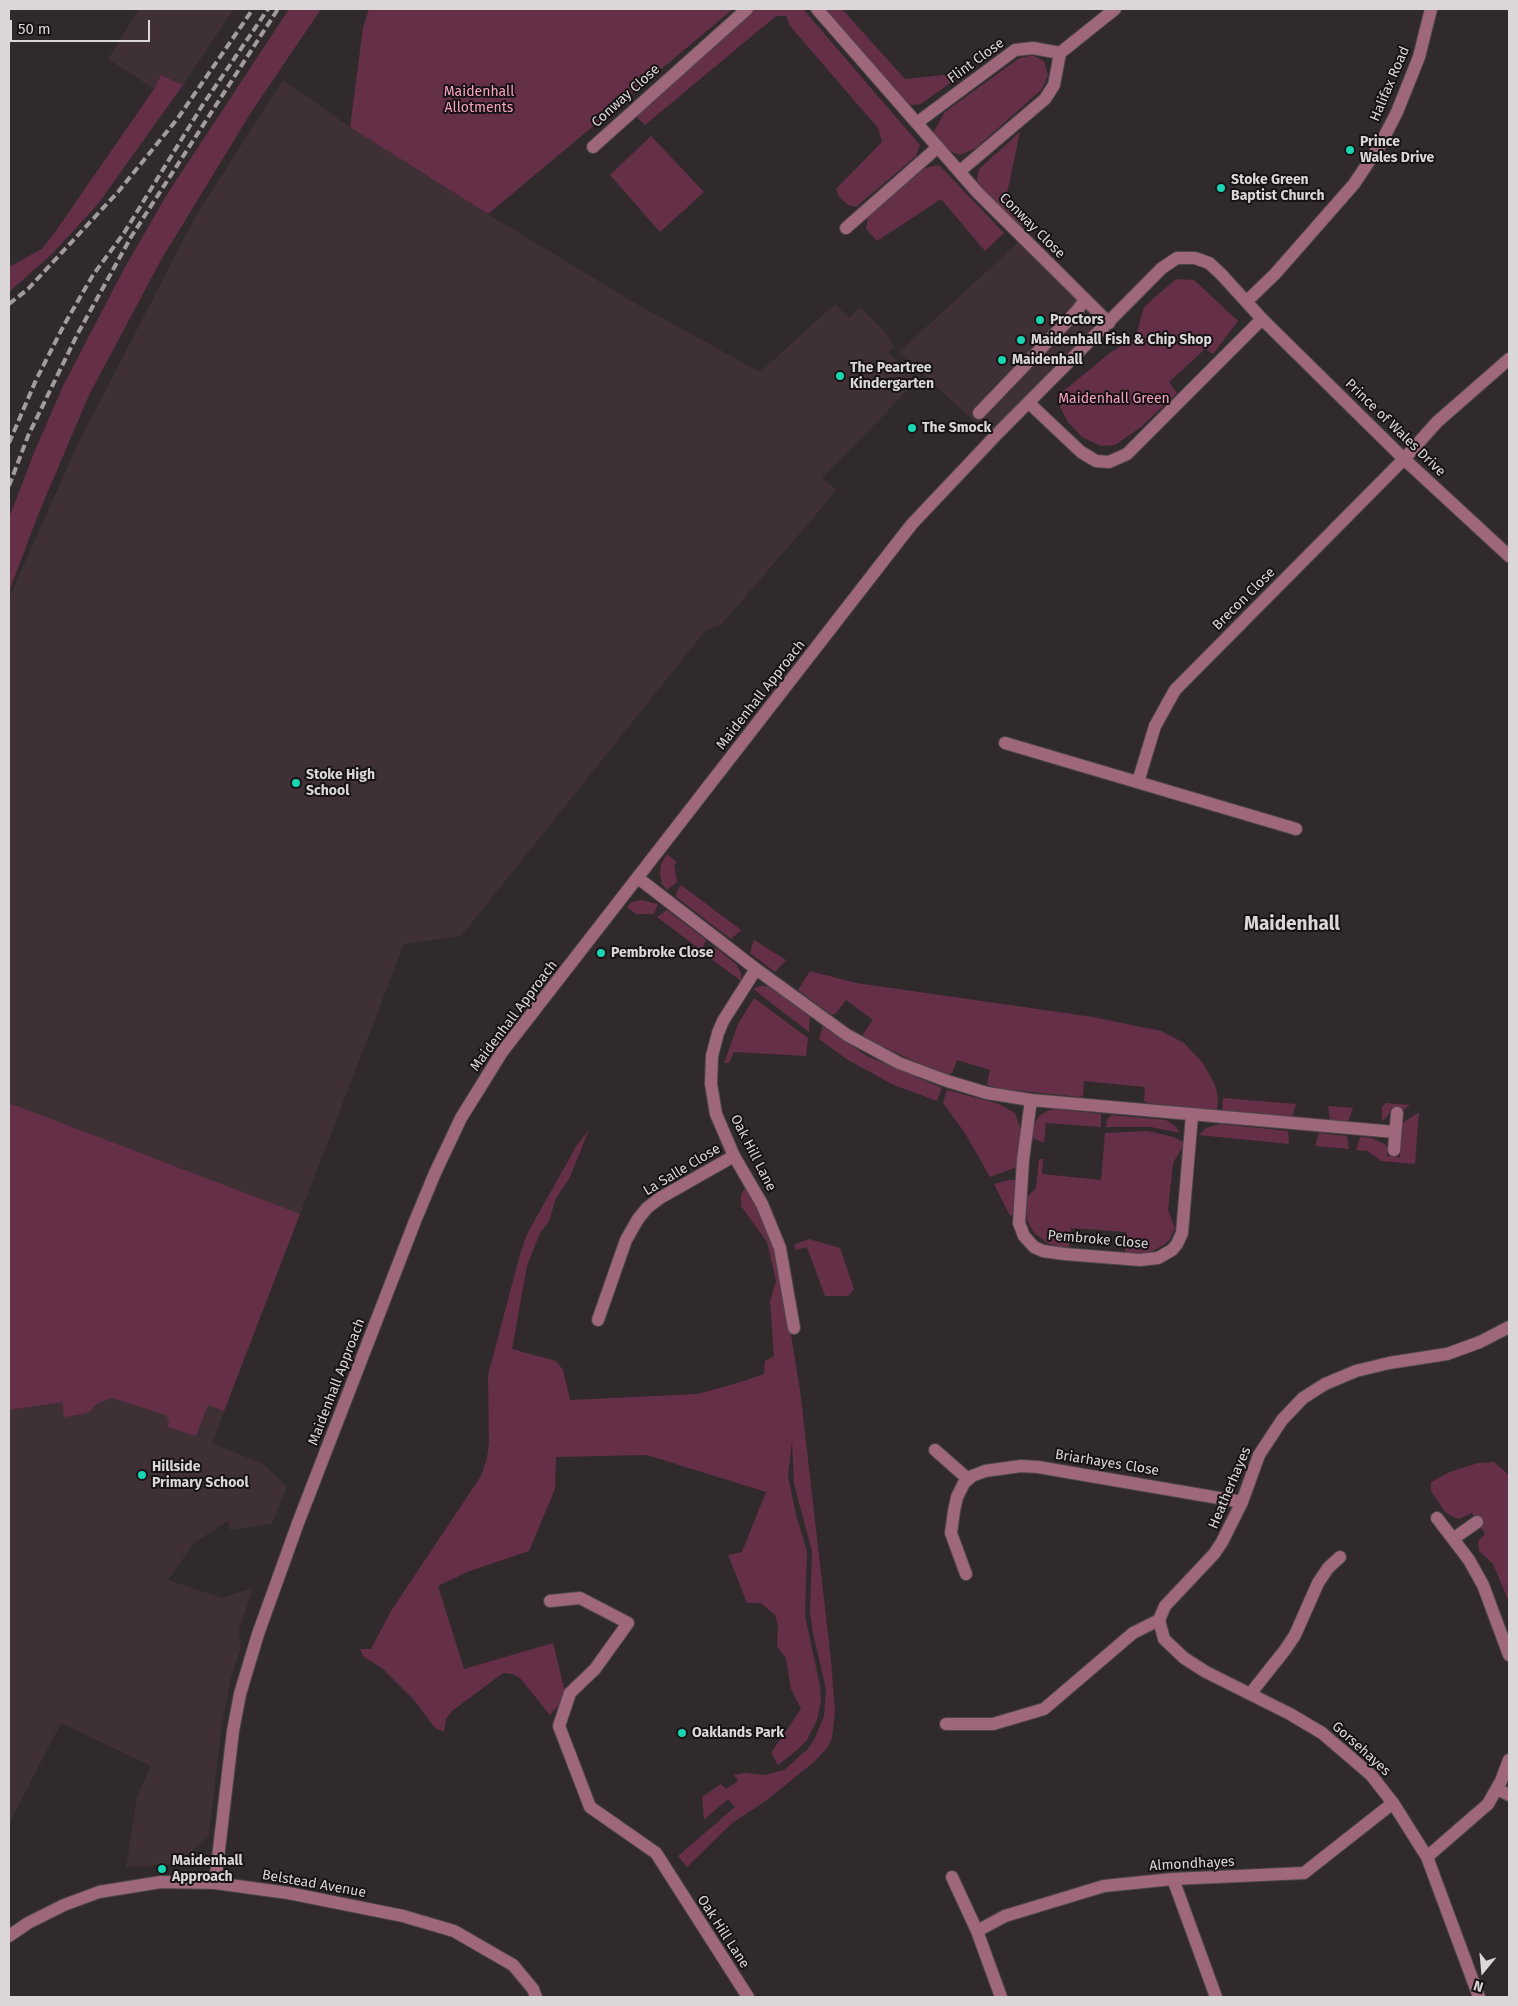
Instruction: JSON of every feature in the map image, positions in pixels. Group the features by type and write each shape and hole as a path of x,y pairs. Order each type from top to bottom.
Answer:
{"street":[{"name":"Conway Close","path":"593,147 747,9"},
{"name":"Conway Close","path":"817,9 1004,220 1109,324"},
{"path":"960,171 1045,99 1054,85 1060,53 1115,9"},
{"name":"Halifax Road","path":"1247,302 1275,274 1354,184 1380,145 1397,112 1419,57 1431,9"},
{"name":"Flint Close","path":"918,122 1015,50 1033,48 1060,53"},
{"path":"846,228 938,147"},
{"path":"1177,258 1194,258 1209,263 1262,319 1127,454 1109,462 1096,461 1081,452 1029,403 1050,380 1109,324 1162,268 1177,258"},
{"path":"979,413 1076,312 1085,300"},
{"name":"Prince of Wales Drive","path":"1262,319 1404,460 1509,556"},
{"name":"Brecon Close","path":"1138,782 1155,726 1175,690 1404,460 1437,422 1509,359"},
{"name":"Maidenhall Approach","path":"215,1883 235,1722 240,1694 258,1634 298,1523 435,1173 461,1118 502,1052 912,524 1029,403"},
{"path":"1006,743 1296,829"},
{"path":"638,878 756,968 847,1034 899,1063 966,1087 987,1093 1031,1100 1395,1132"},
{"name":"Oak Hill Lane","path":"756,968 723,1020 712,1056 711,1084 716,1114 734,1156 773,1227 783,1262 794,1328"},
{"name":"Pembroke Close","path":"1031,1100 1019,1223 1024,1236 1034,1247 1043,1251 1064,1254 1149,1260 1158,1258 1172,1250 1179,1240 1183,1226 1192,1115"},
{"path":"1394,1150 1397,1113"},
{"name":"La Salle Close","path":"598,1320 626,1240 647,1208 660,1198 734,1156"},
{"name":"Heatherhayes","path":"1159,1620 1165,1606 1214,1554 1222,1542 1242,1502 1265,1444 1282,1420 1313,1391 1356,1371 1461,1350 1509,1327"},
{"path":"935,1450 968,1480 957,1497 951,1528 952,1539 966,1574"},
{"name":"Briarhayes Close","path":"968,1480 985,1471 1021,1466 1038,1467 1242,1502"},
{"path":"1437,1518 1469,1560 1483,1586 1509,1655"},
{"path":"1453,1539 1477,1522"},
{"path":"1250,1694 1295,1635 1323,1575 1340,1557"},
{"name":"Oak Hill Lane","path":"550,1601 580,1598 628,1623 595,1668 570,1693 559,1726 590,1807 656,1854 748,1997"},
{"path":"946,1724 993,1724 1044,1709 1133,1633 1159,1620"},
{"name":"Gorsehayes","path":"1159,1620 1164,1639 1178,1654 1206,1672 1290,1714 1322,1733 1371,1775 1393,1803 1427,1858 1479,1997"},
{"path":"1427,1858 1482,1812 1497,1789 1509,1760"},
{"path":"1497,1789 1509,1795"},
{"name":"Almondhayes","path":"977,1931 1005,1916 1104,1886 1173,1879 1304,1873 1393,1803"},
{"path":"952,1877 977,1931 1001,1997"},
{"path":"1173,1879 1216,1997"},
{"name":"Belstead Avenue","path":"9,1936 28,1923 64,1905 99,1892 161,1882 215,1883 288,1893 384,1912 454,1931 513,1965 533,1989 536,1997"}],"shaded area":[{"path":"139,9 234,9 183,85 161,75 154,89 108,59"},
{"name":"Stoke High School","path":"283,80 350,127 488,214 633,302 760,372 835,304 849,318 860,307 886,333 894,347 888,353 918,380 822,478 837,490 721,625 706,630 461,936 404,944 212,1443 263,1464 287,1486 272,1524 230,1530 228,1521 194,1543 168,1580 222,1598 253,1588 239,1630 241,1647 231,1678 222,1724 209,1834 186,1857 177,1858 171,1865 126,1867 137,1797 151,1766 61,1723 9,1824 9,598 77,446 195,217"},
{"path":"1023,238 1109,323 993,439 899,352"}],"green space":[{"path":"289,9 321,9 250,114 161,260 89,395 38,515 9,592 9,518 36,448 63,386 124,269 166,196"},
{"name":"Maidenhall Allotments","path":"369,9 733,9 488,214 350,127 363,28"},
{"path":"753,9 803,9 920,145 916,156 856,207 848,205 839,197 836,189 882,142 878,128 790,26 786,16 776,16 645,125 634,114"},
{"path":"824,9 842,9 905,79 964,73 921,104 913,105 907,103"},
{"path":"1032,55 1044,61 1048,75 1042,89 976,148 960,155 949,151 937,138 934,131 945,112 1018,59"},
{"path":"161,75 183,85 98,204 53,253 9,292 9,267 42,249 154,89"},
{"path":"1020,132 1006,198 1028,222 1022,226 980,188 977,179 979,169"},
{"path":"651,136 704,192 660,232 610,175"},
{"path":"939,165 1004,233 985,251 941,199 877,241 866,229 868,216 925,168"},
{"name":"Maidenhall Green","path":"1176,279 1194,280 1238,321 1213,354 1205,349 1169,382 1177,393 1141,427 1115,445 1101,446 1082,437 1068,422 1060,407 1060,394 1111,352 1136,336 1144,307"},
{"path":"667,854 677,862 674,865 677,882 667,890 662,884 660,873 661,864"},
{"path":"681,885 741,930 731,939 676,897"},
{"path":"641,900 658,904 654,914 636,914 627,907 632,902"},
{"path":"667,910 706,940 702,951 657,917"},
{"path":"754,940 786,960 775,972 750,953"},
{"path":"716,948 736,964 741,973 741,981 706,955"},
{"path":"810,971 856,983 1093,1017 1161,1031 1184,1043 1203,1063 1215,1085 1218,1097 1217,1110 1147,1103 1144,1101 1145,1087 1084,1081 1083,1095 1080,1097 1002,1089 987,1085 990,1070 957,1060 952,1073 948,1075 865,1038 863,1034 873,1020 846,1000 836,1013 832,1015 798,990"},
{"path":"760,986 769,986 810,1016 809,1032 753,989"},
{"path":"754,998 808,1038 806,1056 734,1052 729,1063 724,1063 738,1024"},
{"path":"823,1026 867,1056 942,1088 937,1101 894,1085 848,1060 819,1039"},
{"path":"947,1090 999,1104 1015,1113 1020,1127 1017,1167 990,1177 965,1133 943,1103"},
{"path":"1223,1098 1296,1104 1292,1117 1222,1111"},
{"path":"9,1103 300,1214 224,1411 208,1405 196,1436 168,1427 169,1421 166,1415 112,1398 98,1403 88,1413 64,1417 62,1402 9,1410"},
{"path":"1386,1103 1410,1105 1403,1110 1392,1109 1382,1121 1382,1107"},
{"path":"1328,1106 1353,1108 1348,1122 1330,1120"},
{"path":"1056,1109 1101,1114 1101,1127 1046,1123 1044,1143 1032,1138 1033,1127 1039,1116 1049,1110"},
{"path":"1419,1112 1415,1164 1381,1161 1368,1151 1356,1150 1360,1137 1371,1138 1385,1144 1387,1156 1400,1157 1403,1123"},
{"path":"1112,1115 1166,1120 1175,1126 1180,1133 1151,1127 1106,1127 1107,1119"},
{"path":"1220,1124 1288,1131 1289,1144 1199,1135 1206,1128"},
{"path":"589,1130 569,1179 556,1198 549,1221 540,1233 527,1266 512,1349 556,1361 563,1370 570,1400 698,1394 764,1374 765,1361 774,1356 770,1301 776,1281 767,1242 741,1206 741,1195 747,1184 779,1261 800,1390 831,1660 835,1711 832,1738 827,1748 815,1761 767,1800 732,1823 687,1867 678,1856 735,1807 728,1799 704,1820 702,1797 721,1784 726,1789 738,1781 734,1775 744,1773 765,1775 784,1770 808,1749 824,1716 826,1689 810,1612 812,1551 794,1484 792,1441 788,1476 796,1515 807,1551 805,1616 820,1686 821,1701 817,1720 807,1740 778,1765 771,1753 801,1709 791,1689 786,1658 777,1646 778,1625 775,1615 761,1603 747,1603 728,1555 742,1552 766,1492 647,1455 556,1457 555,1489 529,1551 467,1572 438,1586 464,1669 553,1643 566,1696 550,1715 520,1678 513,1674 503,1673 452,1711 446,1719 444,1732 435,1728 414,1700 382,1668 364,1657 360,1649 371,1649 391,1611 481,1476 487,1458 489,1443 488,1375 521,1251 527,1234 577,1145"},
{"path":"1148,1131 1173,1137 1183,1142 1183,1146 1173,1163 1168,1210 1175,1228 1170,1239 1165,1244 1149,1253 1125,1253 1126,1232 1071,1228 1069,1249 1049,1244 1034,1233 1027,1220 1026,1198 1036,1188 1039,1159 1043,1159 1042,1174 1101,1180 1105,1133"},
{"path":"1319,1133 1347,1136 1349,1149 1315,1146"},
{"path":"1016,1180 1013,1214 1010,1216 994,1184"},
{"path":"809,1239 840,1248 854,1289 848,1296 825,1296 807,1247 796,1250 794,1245"},
{"path":"1494,1462 1509,1475 1509,1602 1493,1564 1479,1551 1478,1541 1485,1534 1472,1513 1459,1519 1453,1517 1445,1512 1431,1491 1431,1482 1450,1472 1478,1463"}],"railway":[{"path":"9,304 28,289 118,192 178,118 253,9"},
{"path":"9,443 36,380 64,325 93,275 124,233 202,106 268,9"},
{"path":"9,486 28,436 77,335 131,237 278,9"}],"place":[{"name":"Prince Wales Drive","path":"1350,150"},
{"name":"Stoke Green Baptist Church","path":"1221,188"},
{"name":"Proctors","path":"1040,320"},
{"name":"Maidenhall Fish & Chip Shop","path":"1021,340"},
{"name":"Maidenhall","path":"1002,360"},
{"name":"The Peartree Kindergarten","path":"840,376"},
{"name":"The Smock","path":"912,428"},
{"name":"Stoke High School","path":"296,783"},
{"name":"Pembroke Close","path":"601,953"},
{"name":"Hillside Primary School","path":"142,1475"},
{"name":"Oaklands Park","path":"682,1733"},
{"name":"Maidenhall Approach","path":"162,1869"}],"district":[{"name":"Maidenhall","path":"1292,925"}]}
